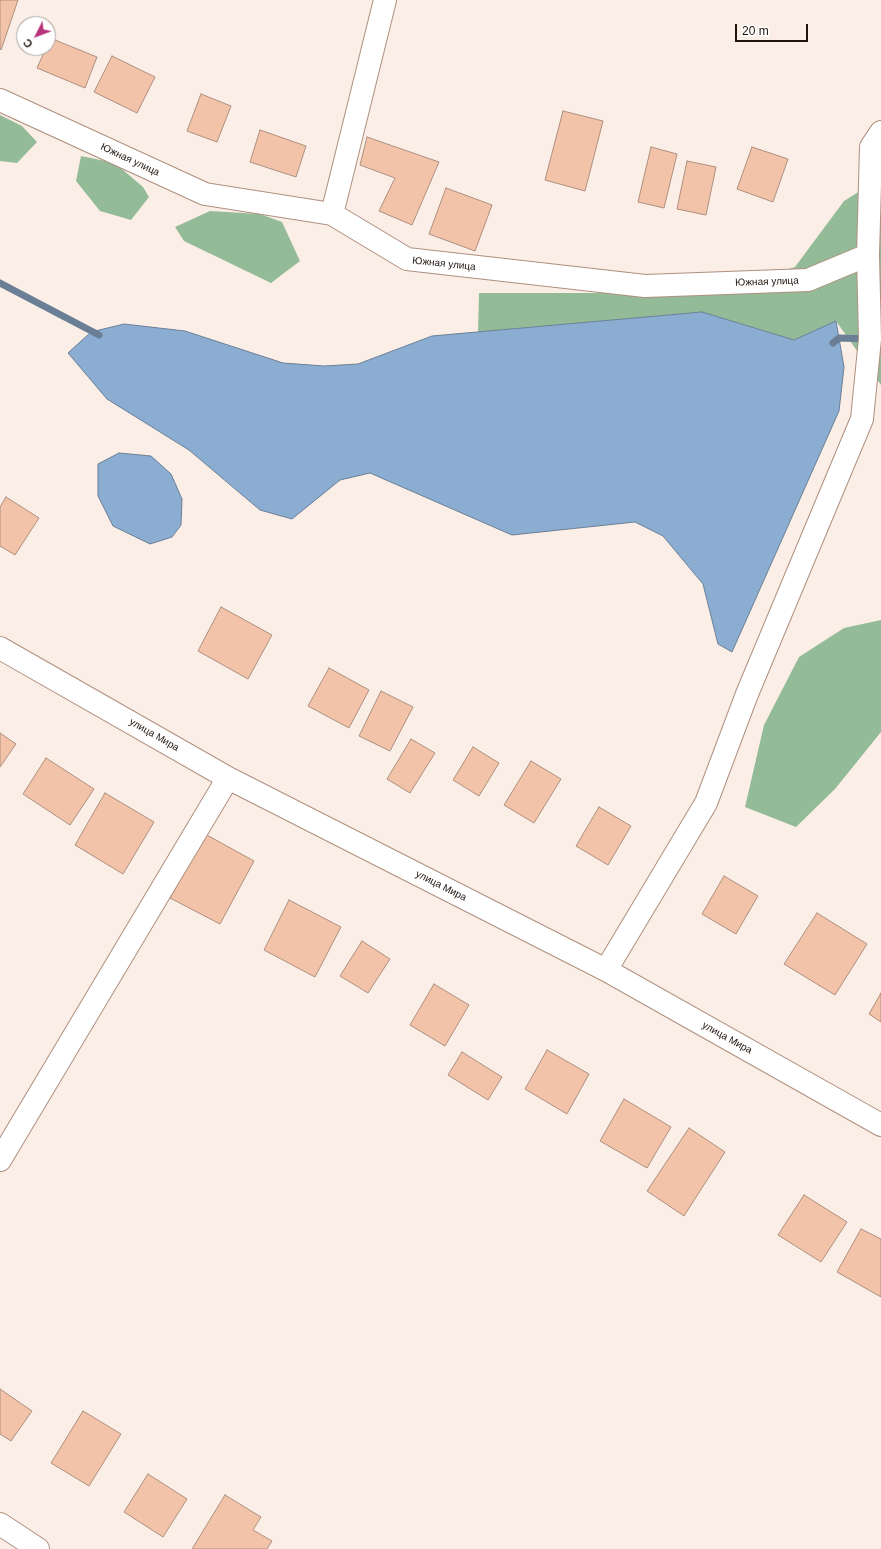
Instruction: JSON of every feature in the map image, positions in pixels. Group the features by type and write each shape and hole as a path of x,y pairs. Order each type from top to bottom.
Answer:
{"street":[{"path":"332,214 385,0"},
{"name":"Южная улица","path":"0,100 205,194 332,214 406,259 645,286 808,280 868,255"},
{"path":"606,970 706,802 747,694 862,418 870,339 868,255 870,147 881,132"},
{"name":"улица Мира","path":"0,648 228,778 606,970 881,1125"},
{"path":"0,1160 228,778"},
{"path":"0,1524 38,1549"}],"green space":[{"path":"0,115 22,126 37,142 17,163 0,161"},
{"path":"81,156 115,163 143,187 149,197 131,220 100,211 76,181"},
{"path":"881,178 881,385 836,321 794,340 702,312 478,332 479,293 711,293 795,267 844,201"},
{"path":"210,211 260,214 282,222 300,261 271,283 184,241 175,227"},
{"path":"881,620 881,732 835,789 796,827 745,807 764,725 799,657 844,628"}],"water":[{"path":"702,312 794,340 836,321 844,367 839,411 732,652 718,644 703,584 663,536 635,522 512,535 370,473 340,480 292,519 260,510 189,450 107,399 68,353 91,332 124,324 185,331 283,363 324,366 358,364 432,336"},
{"path":"119,453 151,456 171,474 182,499 181,525 172,537 150,544 113,526 98,496 98,464"}],"building":[{"path":"0,0 18,0 1,50 0,49"},
{"path":"56,40 97,57 85,88 37,68 42,56 56,56"},
{"path":"112,56 155,77 137,113 94,92"},
{"path":"201,94 231,106 217,142 187,131"},
{"path":"563,111 603,121 585,191 545,180"},
{"path":"260,130 306,146 296,177 250,162"},
{"path":"367,137 439,162 412,225 379,211 395,178 360,165"},
{"path":"651,147 677,154 664,208 638,202"},
{"path":"752,147 788,159 773,202 737,189"},
{"path":"687,161 716,167 706,215 677,209"},
{"path":"446,188 492,205 475,251 429,234"},
{"path":"6,497 39,518 15,555 0,546 0,507"},
{"path":"221,607 272,635 248,679 198,651"},
{"path":"329,668 369,690 349,728 308,706"},
{"path":"381,691 413,707 390,751 359,736"},
{"path":"0,733 16,744 0,767"},
{"path":"411,739 435,753 410,793 387,779"},
{"path":"473,747 499,763 479,796 453,780"},
{"path":"46,758 94,789 70,825 23,794"},
{"path":"531,761 561,779 534,823 504,805"},
{"path":"105,793 154,822 123,874 75,845"},
{"path":"599,807 631,826 608,865 576,846"},
{"path":"205,834 254,861 220,924 170,898"},
{"path":"724,876 758,896 736,934 702,914"},
{"path":"289,900 341,927 315,977 264,950"},
{"path":"817,913 867,944 835,995 784,964"},
{"path":"362,941 390,959 368,993 340,976"},
{"path":"434,984 469,1005 445,1046 410,1025"},
{"path":"881,993 881,1022 869,1014"},
{"path":"547,1050 589,1074 567,1114 525,1089"},
{"path":"462,1052 502,1077 488,1100 448,1075"},
{"path":"624,1099 671,1127 647,1168 600,1141"},
{"path":"689,1128 725,1152 684,1216 647,1191"},
{"path":"804,1195 847,1222 821,1262 778,1235"},
{"path":"861,1229 881,1239 881,1297 837,1272"},
{"path":"0,1389 32,1411 11,1441 0,1434"},
{"path":"83,1411 121,1434 89,1486 51,1463"},
{"path":"148,1474 187,1499 163,1537 124,1512"},
{"path":"225,1495 261,1517 253,1530 272,1541 267,1549 192,1549"}],"waterway":[{"path":"0,283 99,335"},
{"path":"833,343 839,338 870,339 881,336"}]}
